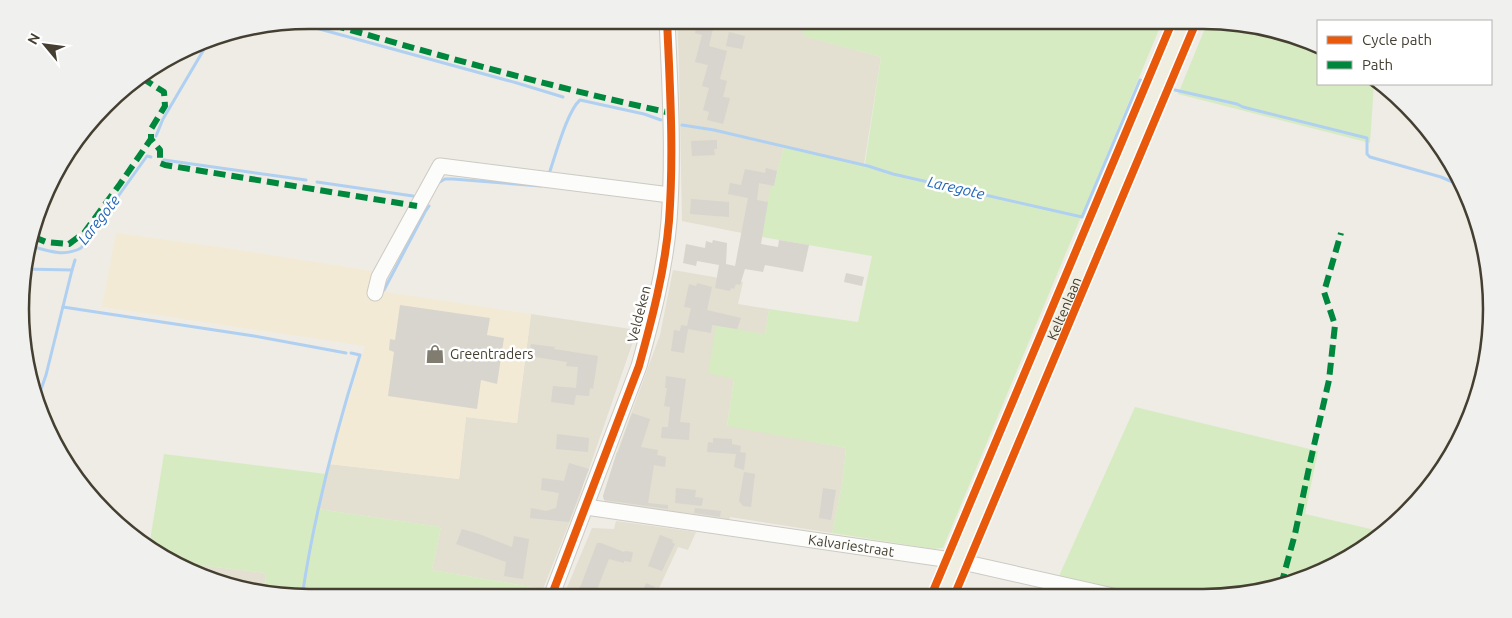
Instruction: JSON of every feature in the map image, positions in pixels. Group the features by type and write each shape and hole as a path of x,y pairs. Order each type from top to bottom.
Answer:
{"main road":[{"name":"Keltenlaan","path":"946,589 1182,29"}],"street":[{"name":"Veldeken","path":"554,589 639,366 660,278 669,223 672,158 667,29"},
{"path":"376,293 379,277 440,166 670,195"},
{"name":"Kalvariestraat","path":"586,507 958,561 1082,589"}],"shaded area":[{"path":"677,29 804,29 804,36 881,57 864,164 784,147 773,188 771,188 762,237 682,221"},
{"path":"116,233 372,271 386,292 531,314 517,423 466,417 459,479 329,464 365,346 102,307"},
{"path":"673,270 743,282 738,304 769,309 765,334 734,379 727,425 846,448 842,485 832,533 730,517 729,522 607,507 603,496 660,335"},
{"path":"531,314 637,330 580,496 543,589 432,570 441,527 318,509 329,464 459,479 466,417 517,423"},
{"path":"616,521 696,532 688,550 678,547 659,589 566,589 592,528 614,529"},
{"path":"195,565 266,573 265,586 236,580"}],"green space":[{"path":"803,29 1159,29 943,548 934,549 832,533 842,485 846,448 727,426 734,379 708,373 716,326 765,334 769,309 858,322 872,256 762,237 770,188 773,188 784,147 865,164 881,57 803,36"},
{"path":"1205,29 1240,31 1276,38 1317,53 1317,85 1371,85 1374,87 1370,143 1178,94"},
{"path":"1135,407 1318,451 1305,514 1375,530 1343,552 1310,568 1276,580 1240,587 1221,589 1115,589 1059,576"},
{"path":"164,454 326,474 318,509 441,527 432,570 543,589 291,589 272,587 265,586 266,573 195,565 150,540"}],"building":[{"path":"696,29 713,29 709,46 727,51 720,79 727,81 723,97 730,98 723,124 707,120 709,112 703,110 709,88 702,86 708,65 695,62 702,35 695,33"},
{"path":"729,32 745,36 742,49 726,46"},
{"path":"717,140 717,149 714,149 715,155 692,156 691,141"},
{"path":"766,168 777,171 774,186 759,183 757,200 768,202 761,244 778,247 779,240 809,245 803,272 765,265 763,272 745,269 740,285 736,284 734,289 731,288 730,291 715,288 719,265 697,261 696,266 683,263 686,244 705,248 706,241 712,243 713,240 727,243 726,264 735,266 748,198 728,194 730,183 741,185 745,169 765,173"},
{"path":"691,199 729,202 729,217 690,214"},
{"path":"846,273 864,277 862,286 844,282"},
{"path":"697,283 712,287 707,310 741,318 737,329 712,325 711,333 688,329 684,353 671,351 674,330 680,331 681,325 687,326 691,308 684,307 689,284 696,286"},
{"path":"400,305 490,318 487,335 504,338 497,384 481,380 477,409 388,396 394,352 389,350 390,339 395,340"},
{"path":"531,344 598,356 593,389 590,388 589,396 576,395 574,405 551,402 553,386 576,388 578,367 566,366 567,362 529,356"},
{"path":"666,376 686,379 680,422 690,423 689,440 661,438 662,427 668,427 670,407 664,406 667,388 665,388"},
{"path":"632,413 650,419 641,447 658,450 657,455 666,457 665,467 654,465 648,503 668,505 668,509 604,500 603,496 617,452"},
{"path":"557,434 589,438 588,452 556,449"},
{"path":"713,438 732,439 732,444 741,446 740,452 746,453 744,470 734,467 736,454 707,452 708,442 713,443"},
{"path":"569,463 589,469 569,522 530,518 531,508 546,511 556,508 559,493 541,490 542,478 564,481"},
{"path":"744,472 755,474 751,507 743,506 739,501"},
{"path":"676,488 696,490 695,497 703,498 702,506 675,503"},
{"path":"823,488 836,490 831,520 819,518"},
{"path":"695,508 721,511 720,517 694,513"},
{"path":"462,529 512,547 514,536 529,539 523,579 504,576 506,562 456,544"},
{"path":"660,535 673,540 672,542 675,544 662,571 648,566"},
{"path":"597,543 624,552 633,552 631,562 624,561 624,563 609,559 597,589 578,589"},
{"path":"646,583 655,587 654,589 644,589"}],"waterway":[{"path":"320,29 563,97"},
{"path":"156,136 163,119 204,49"},
{"name":"Laregote","path":"682,125 714,130 868,166 893,174 1082,217 1140,80 1143,81"},
{"name":"Laregote","path":"1175,90 1367,138 1367,154 1370,157 1452,182"},
{"name":"Laregote","path":"549,174 566,124 580,100 644,114 661,120"},
{"name":"Laregote","path":"36,247 63,253 81,248 147,156 151,157"},
{"name":"Laregote","path":"164,160 306,180"},
{"name":"Laregote","path":"438,183 445,179 453,179 541,186"},
{"name":"Laregote","path":"317,182 413,196"},
{"path":"384,290 429,206"},
{"path":"31,269 72,270 75,260"},
{"path":"41,390 72,270"},
{"path":"63,307 254,336 346,353"},
{"path":"303,589 326,475 360,355 351,353"}],"marked path":[{"path":"348,29 492,70 671,113"},
{"path":"146,81 164,92 165,106 151,129 151,139"},
{"path":"37,238 46,242 69,244 84,233 151,139 160,150 160,163 165,165 417,206"},
{"path":"1283,578 1295,534 1329,380 1335,325 1324,292 1341,233"}],"cycle path":[{"path":"554,589 639,366 661,276 669,221 671,171 667,29"},
{"path":"934,589 1169,29"},
{"path":"957,589 1193,29"}],"place":[{"name":"Greentraders","path":"435,354"}]}
